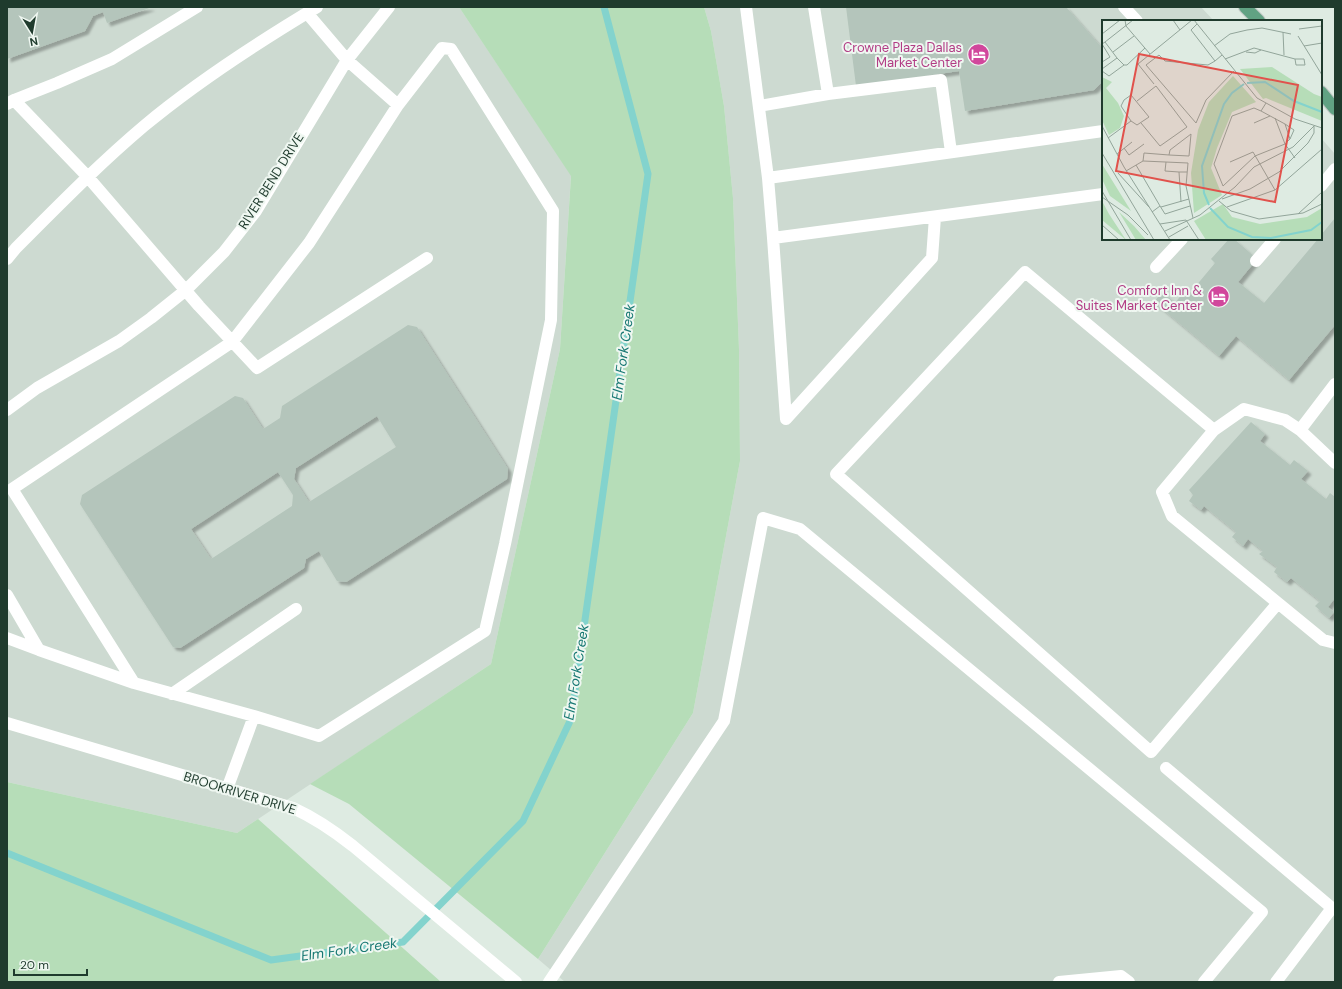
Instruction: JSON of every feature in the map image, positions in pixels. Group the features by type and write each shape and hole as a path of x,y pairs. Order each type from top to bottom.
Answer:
{"main road":[{"path":"1245,7 1258,20"},
{"path":"1322,93 1335,109"}],"street":[{"path":"197,7 112,58 10,102 87,176 199,306 258,368 427,258"},
{"name":"RIVER BEND DRIVE","path":"7,410 38,388 119,341 151,318 186,290 224,252 256,211 286,158 347,60 389,7"},
{"path":"746,7 768,178 786,419 932,258 935,216"},
{"path":"814,7 828,94"},
{"path":"1124,7 1136,20"},
{"path":"7,259 87,176 145,126 219,69 312,10 347,60 398,105"},
{"path":"7,638 134,683 254,716 319,736 485,631 505,544 551,320 552,211 451,49 442,48 398,105 309,243 232,342 9,490 134,683"},
{"path":"759,106 828,94 941,80 951,152"},
{"path":"768,178 1102,131"},
{"path":"1322,185 1335,169"},
{"path":"773,238 1102,194"},
{"path":"1156,267 1181,240"},
{"path":"1256,261 1274,240"},
{"path":"1214,430 1025,272 836,474 1151,752 1278,603"},
{"path":"1300,430 1335,384"},
{"path":"1335,463 1300,430 1285,420 1244,409 1214,430 1162,492 1172,516 1323,640 1335,643"},
{"path":"549,982 724,721 763,518 800,529 1262,912 1204,982"},
{"path":"7,595 39,650"},
{"path":"172,694 296,609"},
{"path":"228,788 254,716"},
{"name":"BROOKRIVER DRIVE","path":"7,723 293,808 312,817 353,846 516,982"},
{"path":"1166,768 1332,908 1276,982"},
{"path":"1059,982 1121,976 1129,982"}],"shaded area":[{"path":"7,7 459,7 571,175 560,349 491,664 237,833 7,782"},
{"path":"704,7 1201,7 1213,20 1102,20 1102,240 1322,240 1322,139 1335,154 1335,982 565,982 538,959 693,713 740,461 739,349 733,198 724,106 711,31"}],"green space":[{"path":"459,7 704,7 711,31 724,106 733,198 739,349 740,461 693,713 538,959 349,804 310,784 491,664 560,349 571,176"},
{"path":"7,782 237,833 258,819 441,982 7,982"}],"building":[{"path":"7,7 152,7 107,23 103,12 93,16 85,31 7,59"},
{"name":"Crowne Plaza Dallas Market Center","path":"846,7 1066,7 1102,48 1102,82 1094,90 965,111 959,71 856,86"},
{"name":"Comfort Inn & Suites Market Center","path":"1335,218 1335,325 1289,380 1236,336 1219,356 1154,302 1162,292 1175,303 1186,289 1190,293 1215,263 1211,259 1228,240 1235,240 1257,259 1238,282 1264,303 1317,240 1322,240 1322,234"},
{"path":"408,325 417,327 508,469 507,479 346,582 337,581 319,551 306,559 304,568 180,648 173,647 80,504 82,495 235,396 243,398 263,429 280,418 282,406","holes":["377,416 396,447 309,502 294,479 296,468","278,472 293,495 292,506 211,559 191,529"]},
{"path":"1251,422 1265,434 1260,441 1290,465 1294,460 1308,471 1301,479 1326,499 1330,493 1335,497 1335,598 1328,607 1334,612 1329,618 1315,606 1320,601 1291,578 1287,582 1274,572 1277,567 1259,554 1263,551 1248,539 1243,546 1232,537 1236,532 1204,506 1201,510 1189,501 1193,495 1189,490"}],"waterway":[{"name":"Elm Fork Creek","path":"7,853 271,960 403,942 523,821 571,719 648,174 604,7"}],"place":[{"name":"Crowne Plaza Dallas Market Center","path":"978,54"},
{"name":"Comfort Inn & Suites Market Center","path":"1218,297"}]}
